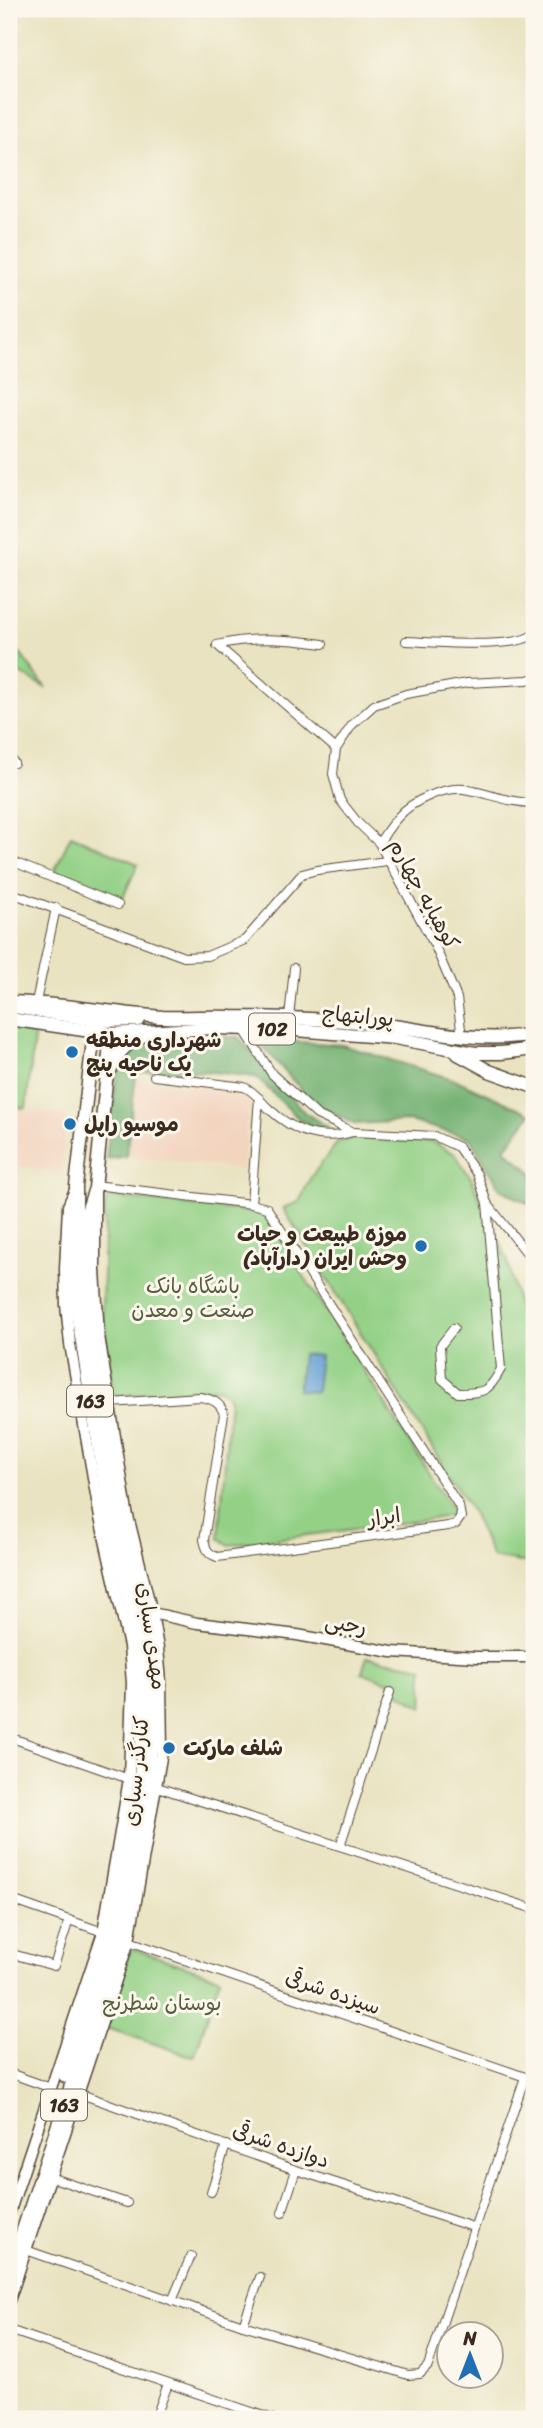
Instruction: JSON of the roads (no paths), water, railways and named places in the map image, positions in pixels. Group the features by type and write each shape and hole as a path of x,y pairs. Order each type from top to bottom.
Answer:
{"main road":[{"name":"پورابتهاج","path":"9,1004 36,1002 164,1017 289,1018 380,1024 462,1037 506,1039 534,1034"},
{"path":"9,1004 25,1010 102,1021 164,1017"},
{"name":"پورابتهاج","path":"9,1019 111,1034 243,1028 372,1035 449,1050 501,1054 534,1049"},
{"name":"مهدی سباری","path":"9,2272 116,1936 144,1783 141,1672 134,1619 110,1516 80,1338 74,1270 78,1208 76,1186 94,1032 102,1021"},
{"path":"106,1083 114,1061 128,1043 157,1030"},
{"name":"163","path":"111,1034 95,1186 88,1209 86,1304 118,1514 143,1616 152,1682 151,1751 144,1783"},
{"path":"444,1035 453,1041 449,1050 489,1071 534,1087"},
{"path":"83,1124 102,1127"},
{"name":"کنارگذر سباری","path":"9,2301 78,2094 116,1936 144,1783 162,1752 161,1682 152,1613 127,1512 96,1303 95,1186"},
{"name":"رجبی","path":"152,1613 197,1623 297,1634 393,1653 534,1657"},
{"name":"مهدی سباری","path":"9,2246 116,1936"},
{"name":"کنارگذر سباری","path":"9,2214 51,2088 116,1936"}],"street":[{"path":"406,641 503,644 527,639 534,634"},
{"path":"323,644 285,639 242,639 217,645 336,749 352,725 374,705 406,694 467,683 534,678"},
{"name":"کوهپایه چهارم","path":"336,749 333,774 340,800 358,824 379,843 435,946 457,998 462,1037"},
{"path":"379,843 400,814 447,790 461,789 517,803 534,803"},
{"path":"9,860 118,905"},
{"path":"9,892 184,957 207,956 244,940 302,874 387,861"},
{"path":"36,1002 56,908"},
{"path":"289,1018 294,968"},
{"path":"243,1028 272,1074 317,1115 353,1132 434,1136 458,1147 477,1174 488,1203 501,1368 493,1386 478,1393 458,1393 442,1379 440,1346 454,1328"},
{"path":"154,1076 244,1087 254,1091 282,1120 301,1132 339,1137 353,1132"},
{"path":"95,1186 250,1203 260,1098"},
{"name":"ابرار","path":"110,1403 200,1397 214,1400 222,1407 204,1540 210,1555 217,1557 456,1524 461,1517 460,1506 267,1209 250,1203"},
{"path":"488,1203 534,1262"},
{"path":"340,1846 390,1692"},
{"path":"9,1737 534,1909"},
{"name":"سیزده شرقی","path":"9,1899 534,2080"},
{"path":"9,1953 54,1966 69,1920"},
{"path":"9,2073 51,2088"},
{"path":"26,2250 243,2325 408,2375 420,2374 428,2366 525,2077"},
{"name":"دوازده شرقی","path":"78,2094 296,2170 473,2227"},
{"path":"211,2192 226,2145"},
{"path":"282,2213 296,2170"},
{"path":"50,2177 127,2203"},
{"path":"172,2301 191,2256"},
{"path":"243,2325 260,2277"},
{"path":"9,2330 268,2418"},
{"path":"155,2419 167,2384"},
{"path":"9,2414 24,2419"}],"water":[{"path":"302,1354 320,1356 316,1392 298,1390"}],"place":[{"name":"شهرداری منطقه یک ناحیه پنج","path":"72,1052"},
{"name":"موسیو راپل","path":"70,1124"},
{"name":"موزه طبیعت و حیات وحش ایران (دارآباد)","path":"421,1246"},
{"name":"شلف مارکت","path":"169,1748"}],"park label":[{"name":"باشگاه بانک صنعت و معدن","path":"193,1298"},
{"name":"بوستان شطرنج","path":"162,2003"}]}
